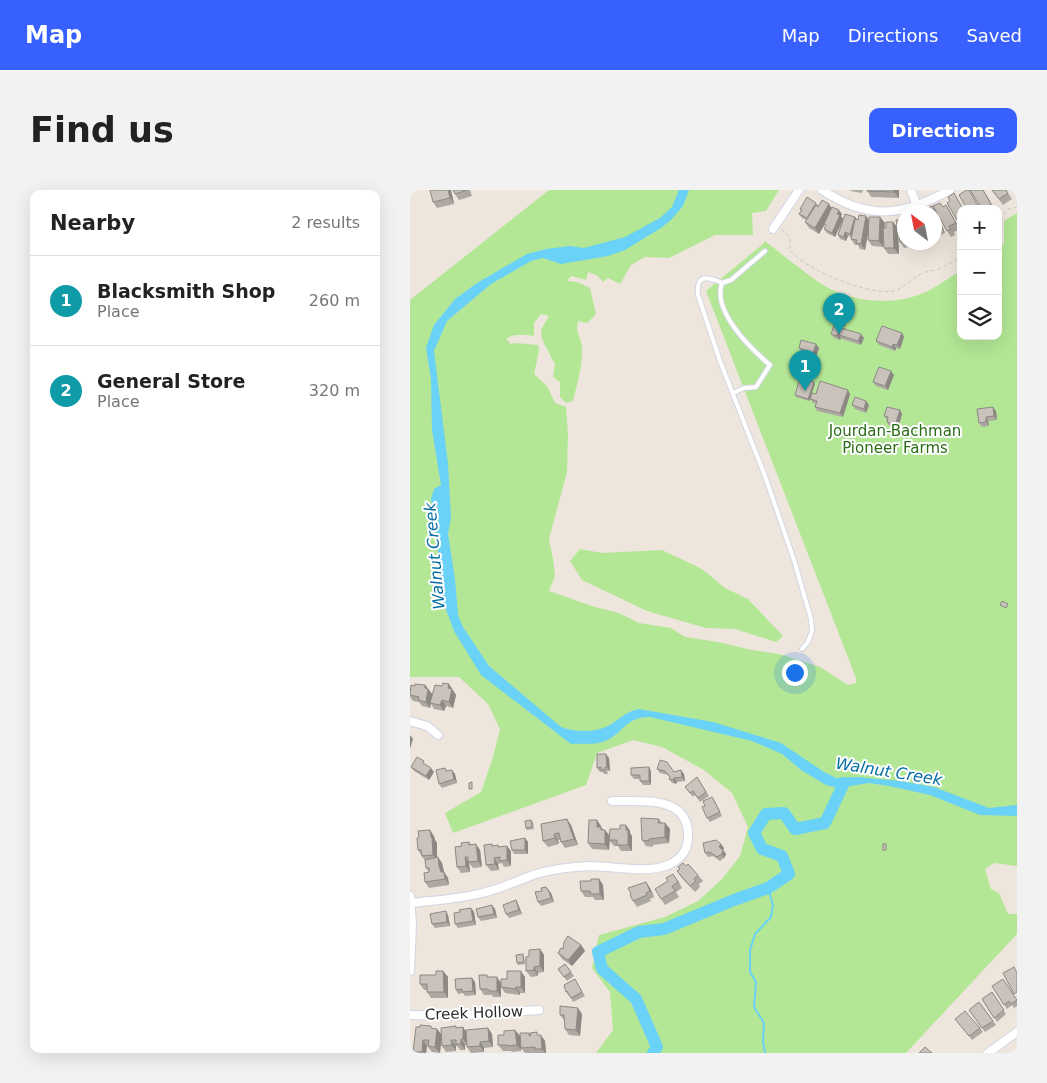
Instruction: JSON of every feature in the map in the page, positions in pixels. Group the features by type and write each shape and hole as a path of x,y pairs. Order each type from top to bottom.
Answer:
{"street":[{"path":"777,228 799,190"},
{"path":"822,190 868,211 897,210"},
{"path":"911,190 917,205"},
{"path":"919,205 950,190"},
{"path":"410,721 426,726 438,734"},
{"path":"410,971 412,934 410,899 479,894 534,875 558,869 591,866 663,867 675,862 682,855 687,843 687,826 684,817 677,810 662,803 612,801"},
{"name":"Creek Hollow","path":"410,1015 456,1016 538,1010"},
{"path":"988,1053 1017,1032"}],"lane":[{"path":"765,251 731,280 722,283 705,278 697,286 709,330 794,560 812,619 812,631 808,642 802,649"},
{"path":"722,283 719,292 721,303 728,318 752,350 770,365 756,387 744,388 733,393"}],"path":[{"path":"1002,216 1009,209 1017,207"},
{"path":"777,228 790,236 789,249 793,254 815,268 843,282 882,291 894,291 921,274 942,267 957,259"}],"green space":[{"name":"Jourdan-Bachman Pioneer Farms","path":"549,190 779,190 766,211 752,213 753,235 715,235 669,258 645,257 631,265 620,284 608,278 603,282 598,276 588,272 586,280 571,276 567,281 577,282 590,288 596,314 587,323 578,321 577,329 581,343 582,361 573,401 566,403 560,397 560,382 553,377 555,363 541,335 549,316 541,314 534,323 534,336 516,335 506,339 511,344 538,345 539,351 534,374 547,386 555,403 566,407 568,434 567,472 549,539 555,576 549,591 619,613 639,623 671,628 685,637 779,654 820,667 848,685 856,683 856,678 706,291 765,241 820,283 832,290 859,299 888,301 915,296 928,291 957,273 957,340 1002,340 1002,245 1004,244 1004,221 1017,213 1017,866 994,863 985,869 991,889 999,893 1008,914 1017,914 1017,934 906,1053 596,1053 613,1030 610,992 592,968 599,935 665,917 698,901 722,879 740,856 748,827 732,793 704,770 662,747 633,740 597,753 586,785 453,833 445,813 481,792 500,729 488,704 459,677 410,677 410,300"},
{"path":"580,549 602,553 662,550 702,569 725,588 748,599 783,636 776,642 735,629 706,628 647,611 582,580 570,561"}],"water":[{"path":"679,190 689,190 683,206 672,219 625,250 608,256 561,264 543,258 531,261 491,284 447,321 434,351 448,464 451,517 448,534 458,615 463,627 489,666 561,727 578,731 597,730 639,709 713,722 781,743 836,778 857,777 901,781 934,787 989,808 1017,805 1017,816 980,815 930,795 889,786 869,783 838,788 826,785 801,770 782,754 752,741 650,717 628,723 615,736 602,742 571,744 481,675 454,631 445,607 431,499 434,489 441,485 432,430 431,379 426,348 434,325 455,299 477,283 527,254 570,246 584,248 625,237 660,218 672,207"}],"building":[{"path":"430,190 448,190 450,198 433,202"},
{"path":"453,190 467,190 455,194"},
{"path":"894,190 894,192 867,191"},
{"path":"969,190 977,205 965,205 959,195"},
{"path":"970,190 983,190 991,204 979,205"},
{"path":"992,190 1006,190 1008,193 999,199"},
{"path":"954,193 961,205 957,205 957,220 947,203 950,201 948,197"},
{"path":"807,197 816,203 807,218 799,214"},
{"path":"822,200 829,204 815,228 805,222 816,205 818,207"},
{"path":"946,205 956,223 949,226 951,229 947,231 942,222 942,206"},
{"path":"832,207 839,210 837,214 840,215 832,233 824,229 826,225 824,224"},
{"path":"845,214 855,217 850,234 845,232 844,237 838,235"},
{"path":"859,215 866,216 861,244 856,243 857,240 851,239 855,219 858,220"},
{"path":"869,217 880,217 879,241 868,240"},
{"path":"886,222 893,222 894,248 884,248 883,228 886,228"},
{"path":"845,309 851,310 851,314 844,313"},
{"path":"837,319 844,322 843,325 836,323"},
{"path":"835,323 841,325 837,336 831,334"},
{"path":"882,326 902,333 897,345 893,344 892,347 876,341"},
{"path":"841,328 861,334 858,341 839,335"},
{"path":"801,340 816,344 813,353 799,348"},
{"path":"799,356 811,360 809,366 797,361"},
{"path":"879,367 891,371 885,386 873,382"},
{"path":"800,378 814,382 808,399 795,395"},
{"path":"820,381 848,390 840,413 815,407 817,401 810,399 812,393 816,394"},
{"path":"855,397 866,401 864,409 852,405"},
{"path":"887,407 900,410 895,425 887,422 888,417 884,416"},
{"path":"993,407 994,416 986,417 986,422 979,423 977,409"},
{"path":"1002,601 1008,604 1006,608 1000,605"},
{"path":"443,683 449,684 448,688 452,689 449,702 442,700 440,705 430,703 435,685 442,686"},
{"path":"415,684 425,685 425,688 428,689 426,702 418,700 419,697 410,695 411,685 415,686"},
{"path":"597,754 606,754 607,767 605,767 605,770 602,770 601,767 597,768"},
{"path":"417,757 431,768 426,776 411,767"},
{"path":"660,760 667,762 674,772 681,770 682,777 674,778 673,780 669,779 670,777 665,771 657,769"},
{"path":"649,767 649,781 640,781 640,775 631,775 631,768"},
{"path":"445,768 446,771 452,770 454,779 439,784 436,770"},
{"path":"697,777 706,792 698,798 693,791 690,793 685,787"},
{"path":"472,782 472,789 469,789 469,783"},
{"path":"712,797 720,812 707,818 702,807 705,806 703,801"},
{"path":"641,818 659,819 658,823 665,823 665,837 649,839 649,841 642,840"},
{"path":"567,819 574,839 561,842 559,833 554,834 555,838 543,841 541,824"},
{"path":"531,820 532,827 526,828 525,821"},
{"path":"589,820 597,820 597,827 605,830 605,844 588,843"},
{"path":"620,825 626,825 626,830 628,830 628,845 617,845 617,840 609,840 610,829 620,829"},
{"path":"430,830 433,855 422,856 421,850 418,850 418,831"},
{"path":"525,838 525,850 512,850 510,841"},
{"path":"716,840 721,844 719,847 723,850 722,854 717,857 710,852 705,853 703,843"},
{"path":"469,842 469,845 476,844 478,861 468,862 468,857 465,857 466,866 457,867 455,847 462,846 461,843"},
{"path":"492,844 492,846 498,845 498,847 507,846 507,860 500,861 500,857 494,858 495,864 486,865 484,845"},
{"path":"883,844 886,844 886,850 883,850"},
{"path":"438,857 439,866 441,872 444,872 445,879 425,882 424,873 429,872 429,868 426,868 425,860"},
{"path":"683,863 686,866 688,864 698,875 694,879 696,881 690,886 677,871 680,869 678,867"},
{"path":"673,874 678,882 672,886 675,891 661,899 655,889 668,881 666,878"},
{"path":"591,879 599,879 600,894 581,891 580,881 591,881"},
{"path":"646,882 650,891 646,893 647,895 633,901 628,888"},
{"path":"546,887 551,898 538,902 535,892 542,891 541,888"},
{"path":"516,900 519,910 506,914 503,905"},
{"path":"492,905 494,914 478,917 476,909"},
{"path":"471,908 473,921 455,924 454,913"},
{"path":"446,911 447,922 432,924 430,914"},
{"path":"568,936 581,945 568,960 558,953 561,948 563,949 564,942"},
{"path":"540,949 540,966 534,967 534,970 526,971 526,957 529,956 529,950"},
{"path":"523,954 524,962 517,963 516,955"},
{"path":"565,964 571,972 564,977 558,969"},
{"path":"1014,967 1017,973 1017,992 1014,994 1003,973"},
{"path":"436,971 443,971 444,992 427,992 427,984 420,984 420,975 436,975"},
{"path":"507,971 521,971 521,987 516,987 516,989 501,987 501,979 507,979"},
{"path":"479,975 497,977 497,991 480,989"},
{"path":"472,978 473,991 462,992 462,989 456,990 455,979"},
{"path":"575,979 582,992 571,998 566,992 564,985"},
{"path":"1003,979 1017,1000 1011,1004 1009,1001 1004,1005 992,986"},
{"path":"992,992 1004,1010 994,1018 982,999"},
{"path":"979,1002 993,1021 982,1028 969,1010"},
{"path":"560,1006 578,1008 576,1030 565,1029 564,1015 560,1015"},
{"path":"965,1011 980,1028 969,1036 955,1019"},
{"path":"420,1025 431,1026 431,1028 437,1029 435,1047 428,1046 429,1040 423,1040 422,1052 413,1052 416,1027 420,1027"},
{"path":"456,1026 456,1028 463,1027 461,1044 456,1044 456,1040 451,1040 452,1045 442,1046 441,1028"},
{"path":"488,1028 489,1041 480,1042 480,1046 467,1047 466,1030"},
{"path":"515,1030 517,1045 498,1045 498,1035 504,1035 504,1031"},
{"path":"537,1032 537,1035 541,1035 542,1049 535,1049 535,1047 521,1048 520,1033 529,1033 529,1036 531,1035 530,1033"},
{"path":"925,1047 932,1053 919,1053"}],"waterway":[{"path":"653,1053 657,1047 636,999 602,969 598,952 639,932 664,929 768,888 789,874 782,856 762,849 754,833 766,814 784,813 795,829 825,823 844,783"},
{"path":"765,1053 763,1041 764,1023 754,1007 756,982 750,972 750,950 755,934 771,917 773,905 768,888"}],"place":[{"name":"General Store","path":"839,334"},
{"name":"Blacksmith Shop","path":"805,391"}],"water label":[{"name":"Walnut Creek","path":"434,556"},
{"name":"Walnut Creek","path":"889,771"}]}
